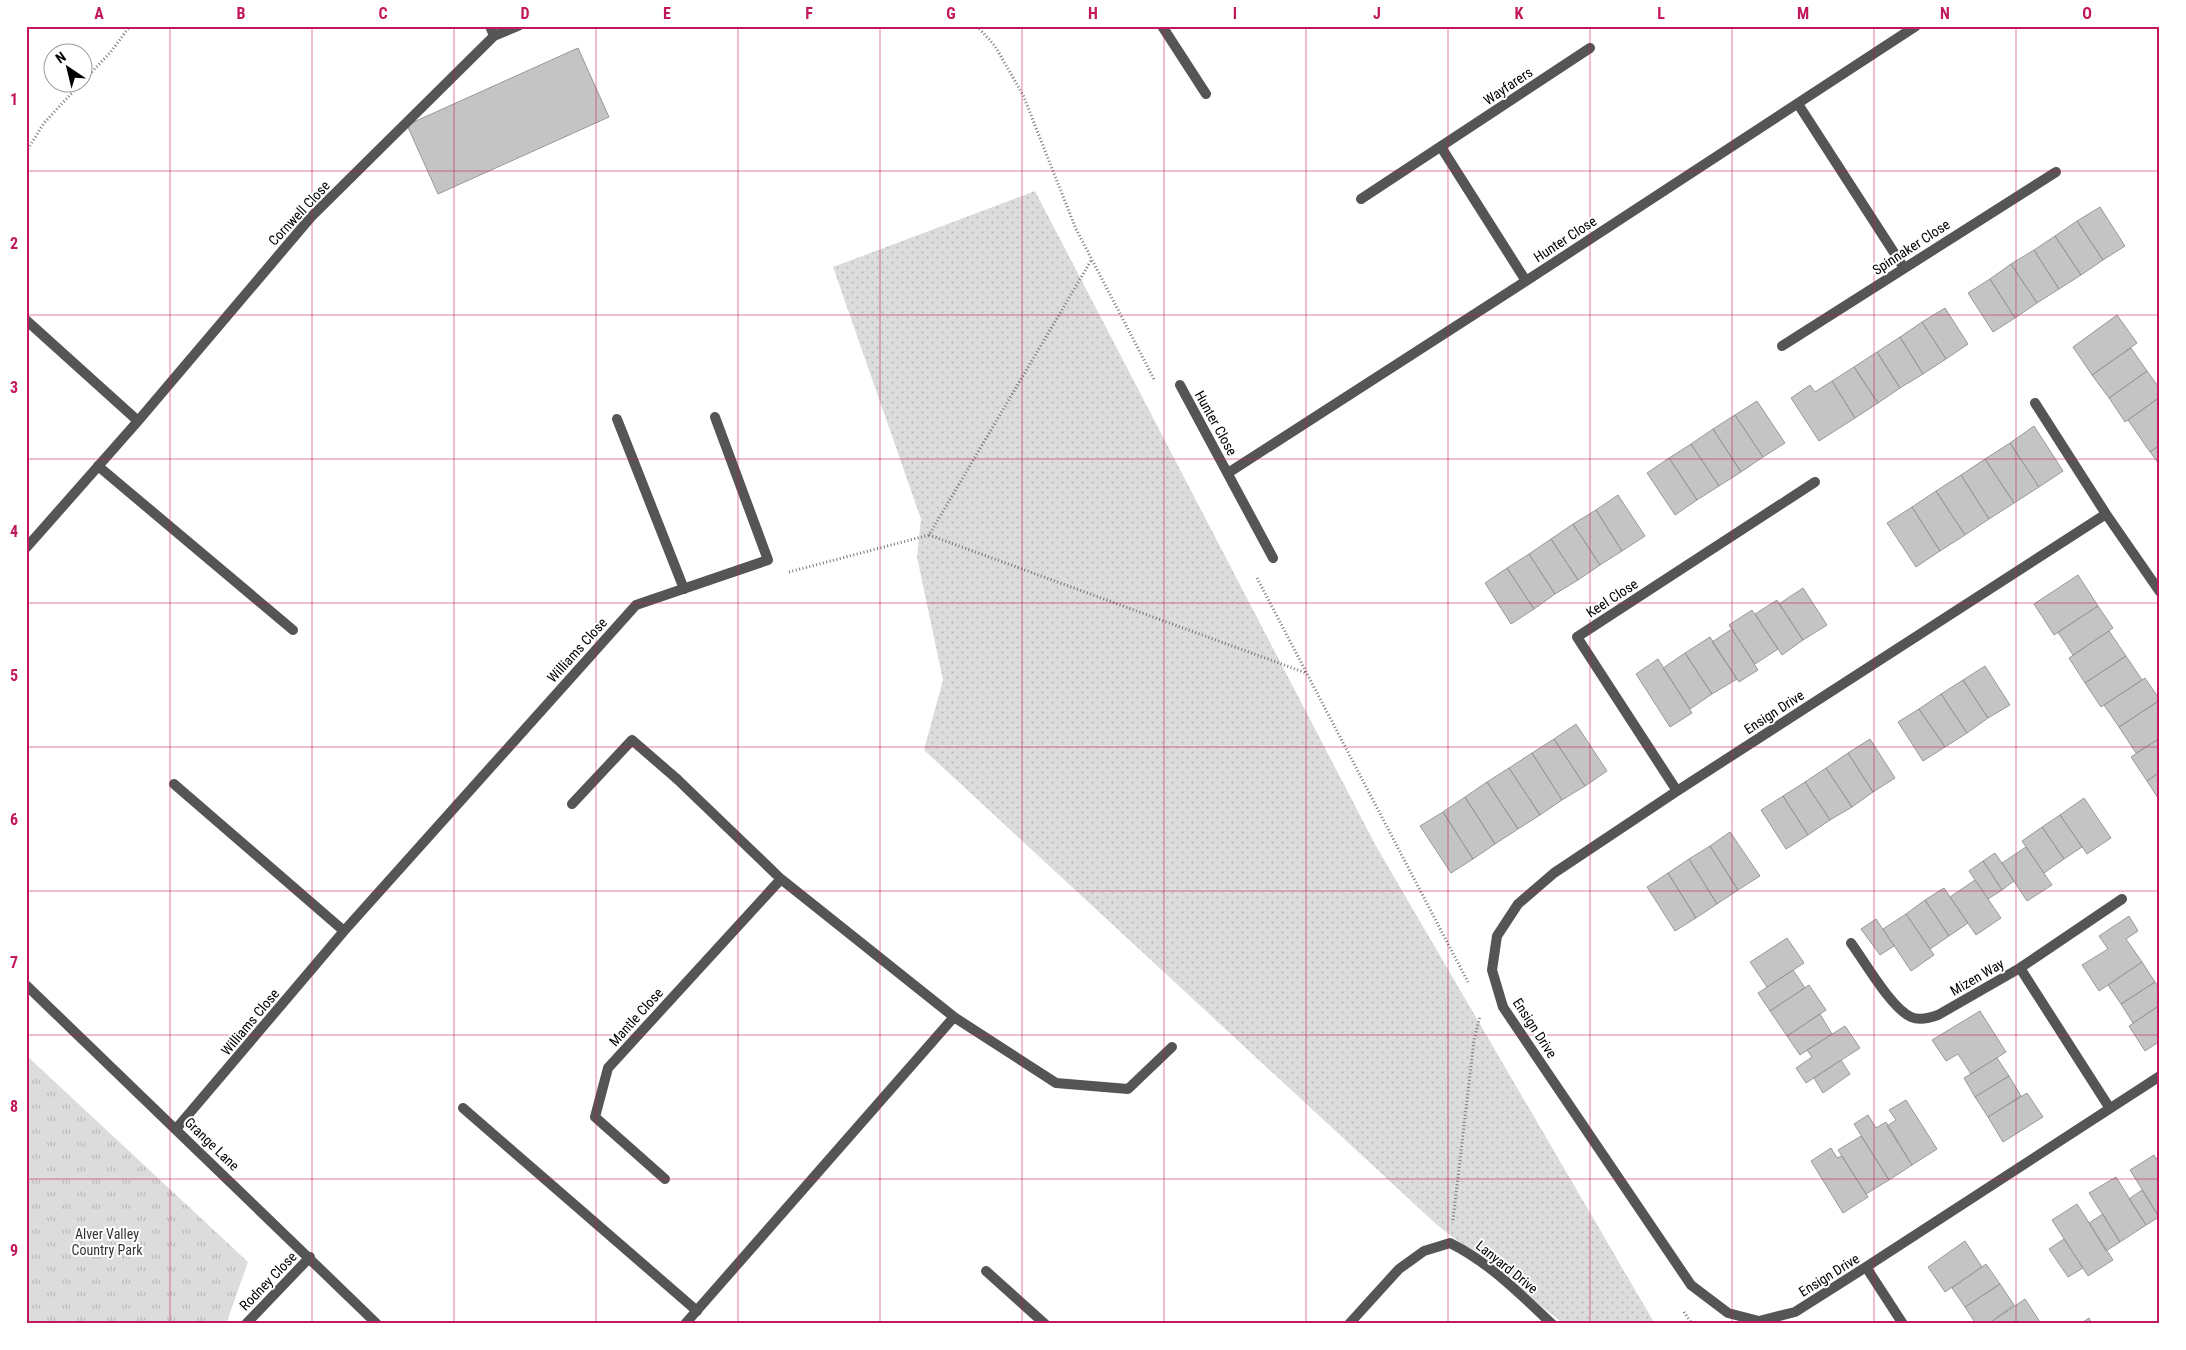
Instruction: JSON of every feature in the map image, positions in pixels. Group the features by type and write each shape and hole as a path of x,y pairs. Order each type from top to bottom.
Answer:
{"street":[{"name":"Cornwell Close","path":"26,548 138,421 311,218 492,31 518,26"},
{"path":"1162,26 1206,94"},
{"name":"Hunter Close","path":"1228,473 1526,282 1916,26"},
{"name":"Wayfarers","path":"1361,199 1590,48"},
{"path":"1798,104 1904,268"},
{"path":"1441,147 1526,282"},
{"name":"Spinnaker Close","path":"1782,346 2056,172"},
{"path":"26,320 138,421"},
{"name":"Hunter Close","path":"1180,385 1273,558"},
{"path":"2035,403 2106,514 2160,592"},
{"path":"715,417 768,560"},
{"path":"617,419 684,589"},
{"path":"98,466 293,630"},
{"name":"Keel Close","path":"1677,790 1577,637 1815,482"},
{"name":"Ensign Drive","path":"2106,514 1677,790 1554,873 1518,904 1497,936 1492,970 1502,1007 1691,1286 1728,1313 1760,1321 1795,1312 1866,1268 2109,1107 2160,1076"},
{"name":"Williams Close","path":"176,1130 344,932 636,605 768,560"},
{"path":"572,804 632,740 677,779 781,879 954,1016 1056,1083 1128,1089 1172,1047"},
{"path":"174,784 344,932"},
{"name":"Mantle Close","path":"665,1179 595,1117 608,1068 781,879"},
{"path":"2020,968 2122,899"},
{"name":"Mizen Way","path":"1851,943 1897,1006 1912,1017 1925,1019 1938,1015 2020,968 2109,1107"},
{"name":"Grange Lane","path":"26,985 310,1257 377,1324"},
{"path":"685,1324 954,1016"},
{"path":"462,1108 697,1311"},
{"path":"1349,1324 1399,1269 1424,1252 1450,1243"},
{"name":"Lanyard Drive","path":"1450,1243 1473,1255 1496,1272 1552,1324"},
{"name":"Rodney Close","path":"246,1324 310,1257"},
{"path":"1866,1268 1903,1324"},
{"path":"986,1271 1045,1324"}],"path":[{"path":"92,71 130,26"},
{"path":"977,26 994,46 1023,95 1076,229 1158,387"},
{"path":"26,152 44,123 73,92"},
{"path":"929,535 1092,258"},
{"path":"768,560 774,576 929,535 1307,673"},
{"path":"1257,577 1469,984"},
{"path":"1450,1243 1474,1040 1483,1007 1502,1007"},
{"path":"1681,1307 1692,1324"}],"green space":[{"path":"1035,191 1376,846 1655,1324 1564,1324 1436,1224 924,750 943,680 917,557 921,519 833,267"},
{"name":"Alver Valley Country Park","path":"26,1055 248,1262 226,1324 26,1324"}],"building":[{"path":"578,48 609,117 438,194 407,125"},
{"path":"2100,207 2125,246 2103,260 2077,221"},
{"path":"2077,221 2103,260 2081,275 2055,236"},
{"path":"2055,236 2081,275 2059,289 2034,250"},
{"path":"2034,250 2059,289 2037,303 2011,264"},
{"path":"2011,264 2037,303 2015,318 1990,279"},
{"path":"1990,279 2015,318 1993,332 1968,293"},
{"path":"1945,308 1968,344 1946,359 1922,322"},
{"path":"2117,315 2137,343 2092,375 2073,347"},
{"path":"1922,322 1946,359 1923,374 1900,337"},
{"path":"1900,337 1923,374 1900,388 1877,352"},
{"path":"2131,348 2147,371 2109,398 2092,375"},
{"path":"1877,352 1900,388 1878,403 1854,367"},
{"path":"1854,367 1878,403 1855,418 1832,381"},
{"path":"2147,371 2160,389 2160,397 2125,422 2109,398"},
{"path":"1832,381 1855,418 1819,441 1791,398 1810,385 1815,392"},
{"path":"2160,397 2160,445 2150,452 2128,420"},
{"path":"1757,401 1785,443 1763,457 1735,415"},
{"path":"1735,415 1763,457 1741,472 1713,429"},
{"path":"2034,426 2063,471 2039,487 2010,443"},
{"path":"1713,429 1741,472 1719,486 1691,444"},
{"path":"2010,443 2039,487 2014,503 1985,459"},
{"path":"1691,444 1719,486 1697,500 1669,458"},
{"path":"2160,445 2160,465 2150,452"},
{"path":"1669,458 1697,500 1675,515 1647,473"},
{"path":"1985,459 2014,503 1989,519 1961,475"},
{"path":"1961,475 1989,519 1965,535 1936,491"},
{"path":"1936,491 1965,535 1940,551 1912,507"},
{"path":"1618,495 1645,536 1622,551 1596,510"},
{"path":"1912,507 1940,551 1916,567 1887,523"},
{"path":"1596,510 1622,551 1600,565 1573,524"},
{"path":"1573,524 1600,565 1578,580 1551,539"},
{"path":"1551,539 1578,580 1555,594 1529,554"},
{"path":"1529,554 1555,594 1534,609 1507,568"},
{"path":"1507,568 1534,609 1511,624 1485,583"},
{"path":"2078,575 2098,606 2054,635 2034,604"},
{"path":"1803,588 1827,625 1803,640 1779,604"},
{"path":"1777,600 1803,640 1782,655 1755,614"},
{"path":"2098,606 2113,628 2073,655 2058,632"},
{"path":"1752,610 1778,649 1755,664 1729,625"},
{"path":"1732,629 1758,670 1739,682 1712,642"},
{"path":"2109,631 2126,656 2085,683 2069,658"},
{"path":"1710,637 1737,679 1712,694 1685,653"},
{"path":"1685,653 1712,694 1690,709 1663,668"},
{"path":"2126,656 2142,680 2101,707 2085,683"},
{"path":"1658,659 1692,713 1670,727 1636,674"},
{"path":"1985,666 2010,705 1988,718 1963,680"},
{"path":"2145,678 2160,700 2119,727 2104,705"},
{"path":"1963,680 1988,718 1967,733 1941,694"},
{"path":"1941,694 1967,733 1945,747 1919,709"},
{"path":"2160,700 2160,738 2136,753 2119,727"},
{"path":"1919,709 1945,747 1923,761 1898,722"},
{"path":"1576,724 1607,771 1585,786 1554,739"},
{"path":"2160,738 2160,772 2147,781 2131,757"},
{"path":"1554,739 1585,786 1562,800 1532,753"},
{"path":"1870,739 1895,778 1873,792 1848,753"},
{"path":"1532,753 1562,800 1540,815 1509,768"},
{"path":"1848,753 1873,792 1852,807 1826,768"},
{"path":"1509,768 1540,815 1518,829 1487,782"},
{"path":"1826,768 1852,807 1830,820 1805,782"},
{"path":"2160,772 2160,801 2147,781"},
{"path":"1487,782 1518,829 1495,844 1465,797"},
{"path":"1805,782 1830,820 1808,835 1783,796"},
{"path":"1783,796 1808,835 1786,849 1761,810"},
{"path":"1465,797 1495,844 1473,859 1443,812"},
{"path":"2084,798 2111,838 2087,854 2060,815"},
{"path":"1443,812 1473,859 1451,873 1420,826"},
{"path":"2060,815 2082,847 2064,859 2042,827"},
{"path":"2042,827 2064,859 2044,873 2022,841"},
{"path":"1730,832 1760,876 1738,890 1710,846"},
{"path":"1710,846 1738,890 1717,904 1689,859"},
{"path":"2026,847 2052,885 2027,901 2002,863"},
{"path":"1995,853 2014,881 2002,890 1983,861"},
{"path":"1689,859 1717,904 1696,918 1668,873"},
{"path":"1983,861 2002,890 1988,899 1969,871"},
{"path":"1668,873 1696,918 1675,931 1647,887"},
{"path":"1975,880 2001,918 1976,935 1950,897"},
{"path":"1944,888 1968,923 1949,936 1925,900"},
{"path":"1925,900 1949,936 1930,949 1906,914"},
{"path":"1906,914 1934,955 1911,971 1883,929"},
{"path":"2129,916 2138,931 2126,939 2142,962 2099,991 2082,965 2108,949 2099,936"},
{"path":"1876,919 1894,946 1880,955 1861,929"},
{"path":"1787,938 1804,963 1767,987 1750,962"},
{"path":"2142,962 2155,982 2121,1004 2108,985"},
{"path":"1793,970 1805,988 1770,1011 1758,993"},
{"path":"2155,982 2160,989 2160,1005 2133,1023 2121,1004"},
{"path":"1809,985 1826,1010 1787,1036 1770,1011"},
{"path":"2160,1005 2160,1041 2145,1051 2129,1026"},
{"path":"1980,1011 2006,1052 1971,1074 1958,1054 1946,1061 1932,1040"},
{"path":"1820,1014 1832,1034 1800,1055 1787,1036"},
{"path":"1845,1026 1860,1048 1806,1083 1796,1068 1812,1057 1807,1050"},
{"path":"1997,1058 2009,1076 1975,1097 1964,1078"},
{"path":"1841,1060 1850,1074 1823,1093 1814,1078"},
{"path":"2009,1076 2021,1096 1988,1117 1975,1097"},
{"path":"2027,1093 2043,1117 2003,1142 1988,1117"},
{"path":"1906,1100 1937,1149 1912,1165 1887,1126 1896,1120 1889,1110"},
{"path":"1868,1115 1876,1128 1886,1122 1912,1165 1889,1180 1854,1124"},
{"path":"1861,1136 1889,1180 1866,1194 1838,1150"},
{"path":"1831,1148 1837,1158 1842,1156 1868,1197 1843,1213 1811,1161"},
{"path":"2154,1155 2160,1164 2160,1218 2130,1170"},
{"path":"2116,1177 2146,1225 2120,1242 2089,1193"},
{"path":"2142,1190 2159,1217 2146,1225 2129,1199"},
{"path":"2077,1204 2113,1260 2088,1276 2052,1220"},
{"path":"2103,1214 2120,1242 2106,1251 2089,1223"},
{"path":"2064,1239 2083,1268 2068,1277 2049,1249"},
{"path":"1965,1241 1982,1267 1945,1292 1928,1267"},
{"path":"1986,1264 2000,1284 1965,1307 1952,1288"},
{"path":"2000,1284 2014,1305 1988,1324 1976,1324 1965,1307"},
{"path":"2025,1299 2040,1322 2037,1324 1988,1324"},
{"path":"2089,1318 2092,1324 2080,1324"}]}
